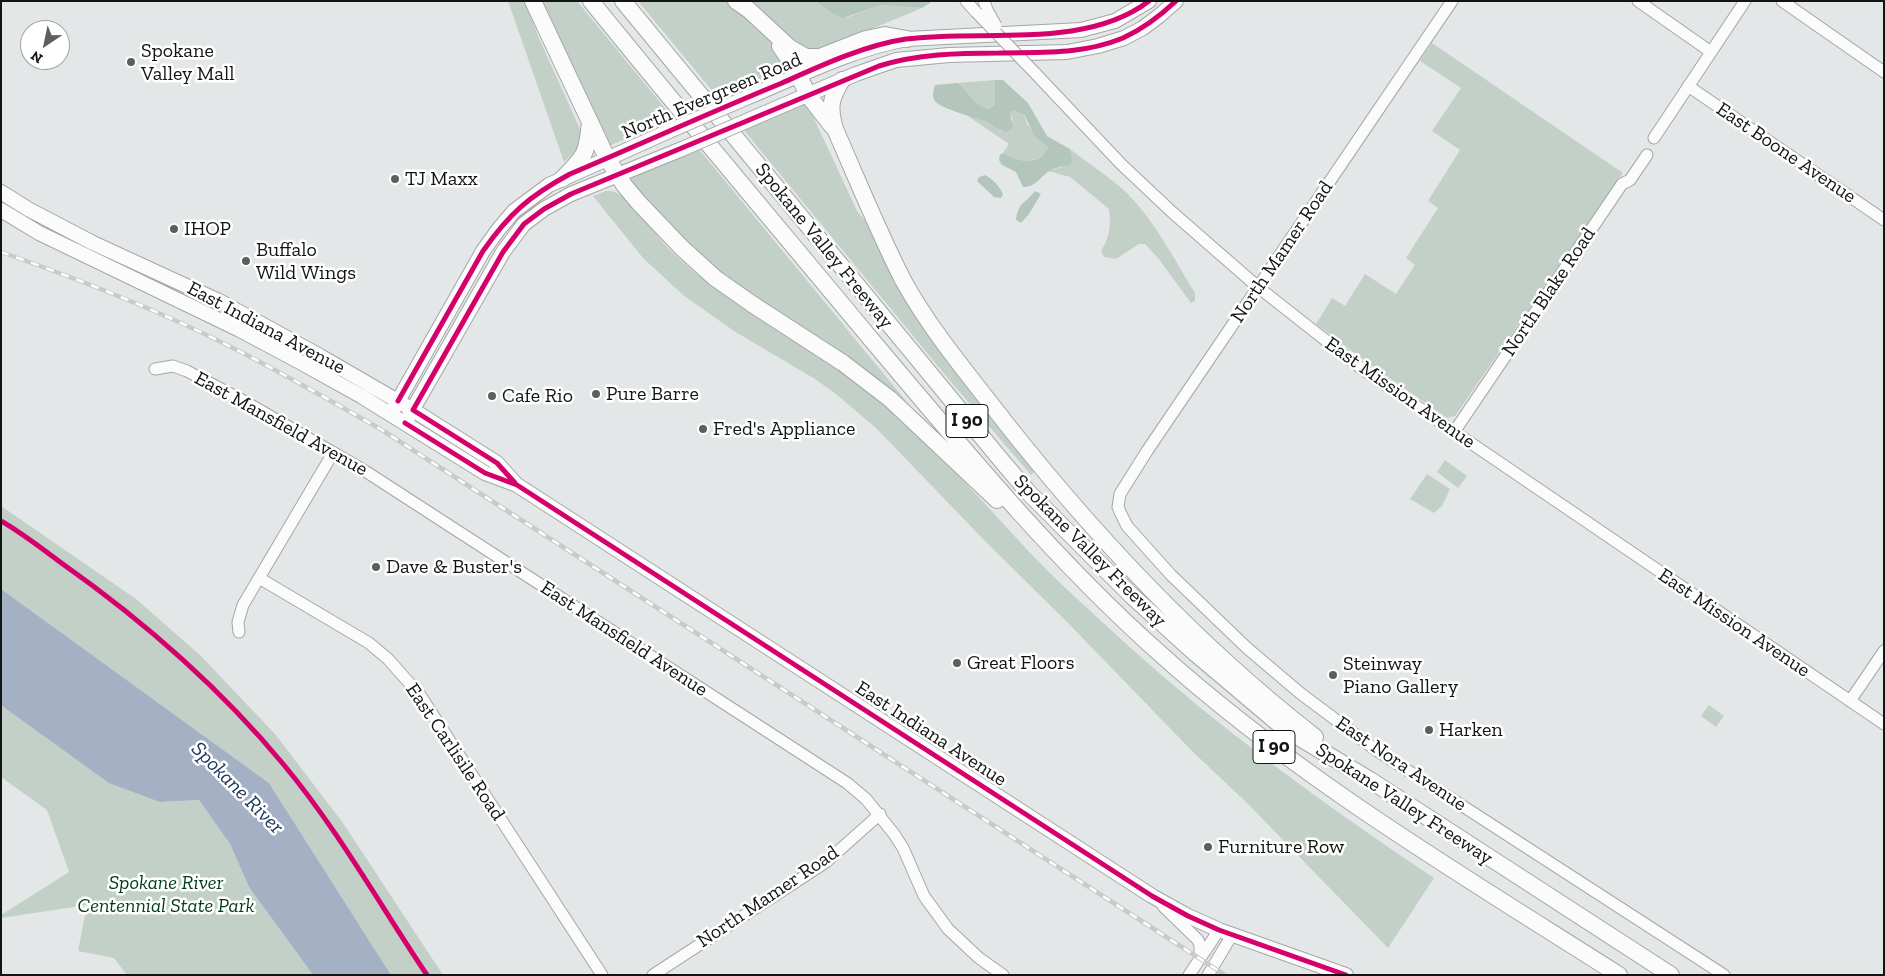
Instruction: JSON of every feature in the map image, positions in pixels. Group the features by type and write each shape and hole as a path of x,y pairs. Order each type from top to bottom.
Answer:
{"highway":[{"path":"533,1 607,158 617,175 639,203 682,248 715,278 867,381 918,424 984,489 1034,530"},
{"name":"Spokane Valley Freeway","path":"591,1 671,100 957,442 1034,530 1116,614 1159,653 1272,746 1352,803 1619,975"},
{"name":"Spokane Valley Freeway","path":"622,1 957,409 1029,493 1132,596 1285,729 1370,780 1671,975"},
{"path":"736,1 790,48 806,57 820,57 866,39 886,35 907,39"},
{"path":"763,23 790,59 808,94 835,129"},
{"path":"842,80 831,104 831,116 835,129 903,280 925,316 1028,452 1121,557 1193,630 1304,729 1370,780"},
{"path":"562,179 586,152 590,120"}],"main road":[{"name":"North Evergreen Road","path":"390,414 483,252 498,230 524,202 549,185 607,158 835,60 907,39 1064,32 1098,26 1129,14 1149,1"},
{"name":"North Evergreen Road","path":"405,423 503,252 524,224 551,205 808,94 896,60 922,56 1067,52 1098,46 1124,38 1143,28 1176,1"},
{"name":"East Indiana Avenue","path":"1,192 28,209 94,243 219,302 312,351 413,410 497,463 517,485"},
{"name":"East Indiana Avenue","path":"1,210 39,233 240,330 309,366 485,473 517,485 1152,896 1188,916 1226,932 1346,975"}],"street":[{"path":"966,1 982,8"},
{"path":"1129,14 1140,1"},
{"name":"North Mamer Road","path":"1118,507 1120,494 1147,451 1452,1"},
{"path":"1638,1 1711,52"},
{"path":"1654,138 1744,1"},
{"path":"1782,1 1884,72"},
{"name":"East Mission Avenue","path":"982,8 1008,44 1121,164 1215,251 1258,287 1362,369 1884,724"},
{"name":"East Boone Avenue","path":"1688,86 1884,220"},
{"name":"North Blake Road","path":"1454,432 1622,184 1630,180 1647,155"},
{"name":"East Mansfield Avenue","path":"154,370 173,366 187,371 242,400 366,471 831,773 866,799 880,814 903,848 924,896 936,913 963,944 1003,975"},
{"path":"239,632 238,622 243,605 333,453"},
{"name":"East Nora Avenue","path":"1118,507 1127,526 1142,544 1199,604 1272,669 1340,723 1423,782 1724,975"},
{"name":"East Carlisile Road","path":"259,578 369,643 405,677 420,695 602,975"},
{"path":"1850,701 1884,651"},
{"name":"North Mamer Road","path":"653,975 826,862 880,814"},
{"path":"1152,896 1198,940 1200,959"},
{"path":"1189,975 1200,959 1226,932"},
{"path":"1208,975 1226,932"}],"green space":[{"path":"508,1 526,1 538,36 580,129 580,143 572,155 564,162"},
{"path":"541,1 577,1 673,118 609,146"},
{"path":"638,1 726,1 768,37 792,67 719,99"},
{"path":"749,1 815,1 832,13 848,17 881,5 922,8 821,50 804,50"},
{"path":"815,1 930,1 930,3 922,8 881,5 843,18"},
{"path":"1432,43 1623,173 1455,416 1447,418 1316,324 1332,298 1345,306 1365,274 1396,294 1415,265 1406,258 1438,208 1428,201 1460,150 1432,131 1461,88 1420,61"},
{"path":"995,80 995,104 989,109 980,107 957,83"},
{"path":"995,80 1003,80 1028,103 1047,136 1070,149 1071,164 1051,170 1032,185 1023,187 1016,172 1002,165 999,160 1000,155 1003,153 1015,159 1034,160 1040,158 1048,147 1034,135 1024,114 1013,111 1010,114 1013,127 1008,132 944,107 938,104 933,97 935,85 957,83 975,102 989,109 995,104"},
{"path":"806,101 857,211 868,224 1036,470 1031,475 951,382 743,129"},
{"path":"1013,111 1024,114 1027,124 1048,147 1040,157 1034,160 1021,161 1003,153 1009,144 962,112 986,122 1001,131 1013,120 1010,114"},
{"path":"698,148 906,401 904,403 745,293 665,224 628,177"},
{"path":"1070,149 1114,182 1138,205 1164,242 1195,293 1195,301 1191,303 1158,258 1145,244 1139,244 1116,259 1104,257 1101,251 1109,231 1109,209 1070,177 1048,171 1062,167 1072,157"},
{"path":"985,175 1000,188 1003,194 1001,198 994,197 977,181 979,177"},
{"path":"606,191 617,193 623,197 668,248 709,284 836,367 874,395 948,465 1057,580 1123,641 1197,705 1313,794 1434,878 1388,948 1247,803 1193,752 1068,623 985,541 876,428 815,379 734,331 683,295 643,258 593,196"},
{"path":"1035,191 1041,194 1021,223 1016,220 1017,214 1023,203"},
{"path":"1445,460 1467,476 1458,488 1437,472"},
{"path":"1427,474 1450,489 1442,506 1434,513 1410,499"},
{"name":"Spokane River Centennial State Park","path":"1,506 136,599 200,655 275,734 343,823 443,975 391,975 269,783 1,589"},
{"name":"Spokane River Centennial State Park","path":"1,705 160,802 199,800 230,844 249,887 313,975 127,975 114,958 78,951 87,905 1,918 1,915 69,872 47,810 1,777"},
{"path":"1709,705 1724,716 1716,727 1701,716"}],"water":[{"name":"Spokane River","path":"1,589 269,783 391,975 313,975 249,887 230,844 199,800 160,802 109,783 1,705"}],"railway":[{"path":"1,252 116,295 201,332 268,366 382,430 1225,975"}],"cycle path":[{"path":"398,401 483,251 511,216 531,198 570,174 827,63 875,46 906,39 1032,35 1064,32 1095,26 1123,16 1149,1"},
{"path":"515,483 497,463 413,410 503,252 524,224 544,209 571,194 879,66 908,59 938,55 1062,52 1092,47 1123,38 1137,31 1176,1"},
{"path":"405,423 485,473 517,485 1152,896 1188,916 1219,930 1346,975"},
{"path":"1,521 90,584 150,631 234,709 284,765 323,815 427,975"}],"place":[{"name":"Spokane Valley Mall","path":"131,62"},
{"name":"TJ Maxx","path":"395,179"},
{"name":"IHOP","path":"174,229"},
{"name":"Buffalo Wild Wings","path":"246,261"},
{"name":"Pure Barre","path":"596,394"},
{"name":"Cafe Rio","path":"492,396"},
{"name":"Fred's Appliance","path":"703,429"},
{"name":"Dave & Buster's","path":"376,567"},
{"name":"Great Floors","path":"957,663"},
{"name":"Steinway Piano Gallery","path":"1333,675"},
{"name":"Harken","path":"1429,730"},
{"name":"Furniture Row","path":"1208,847"}]}
